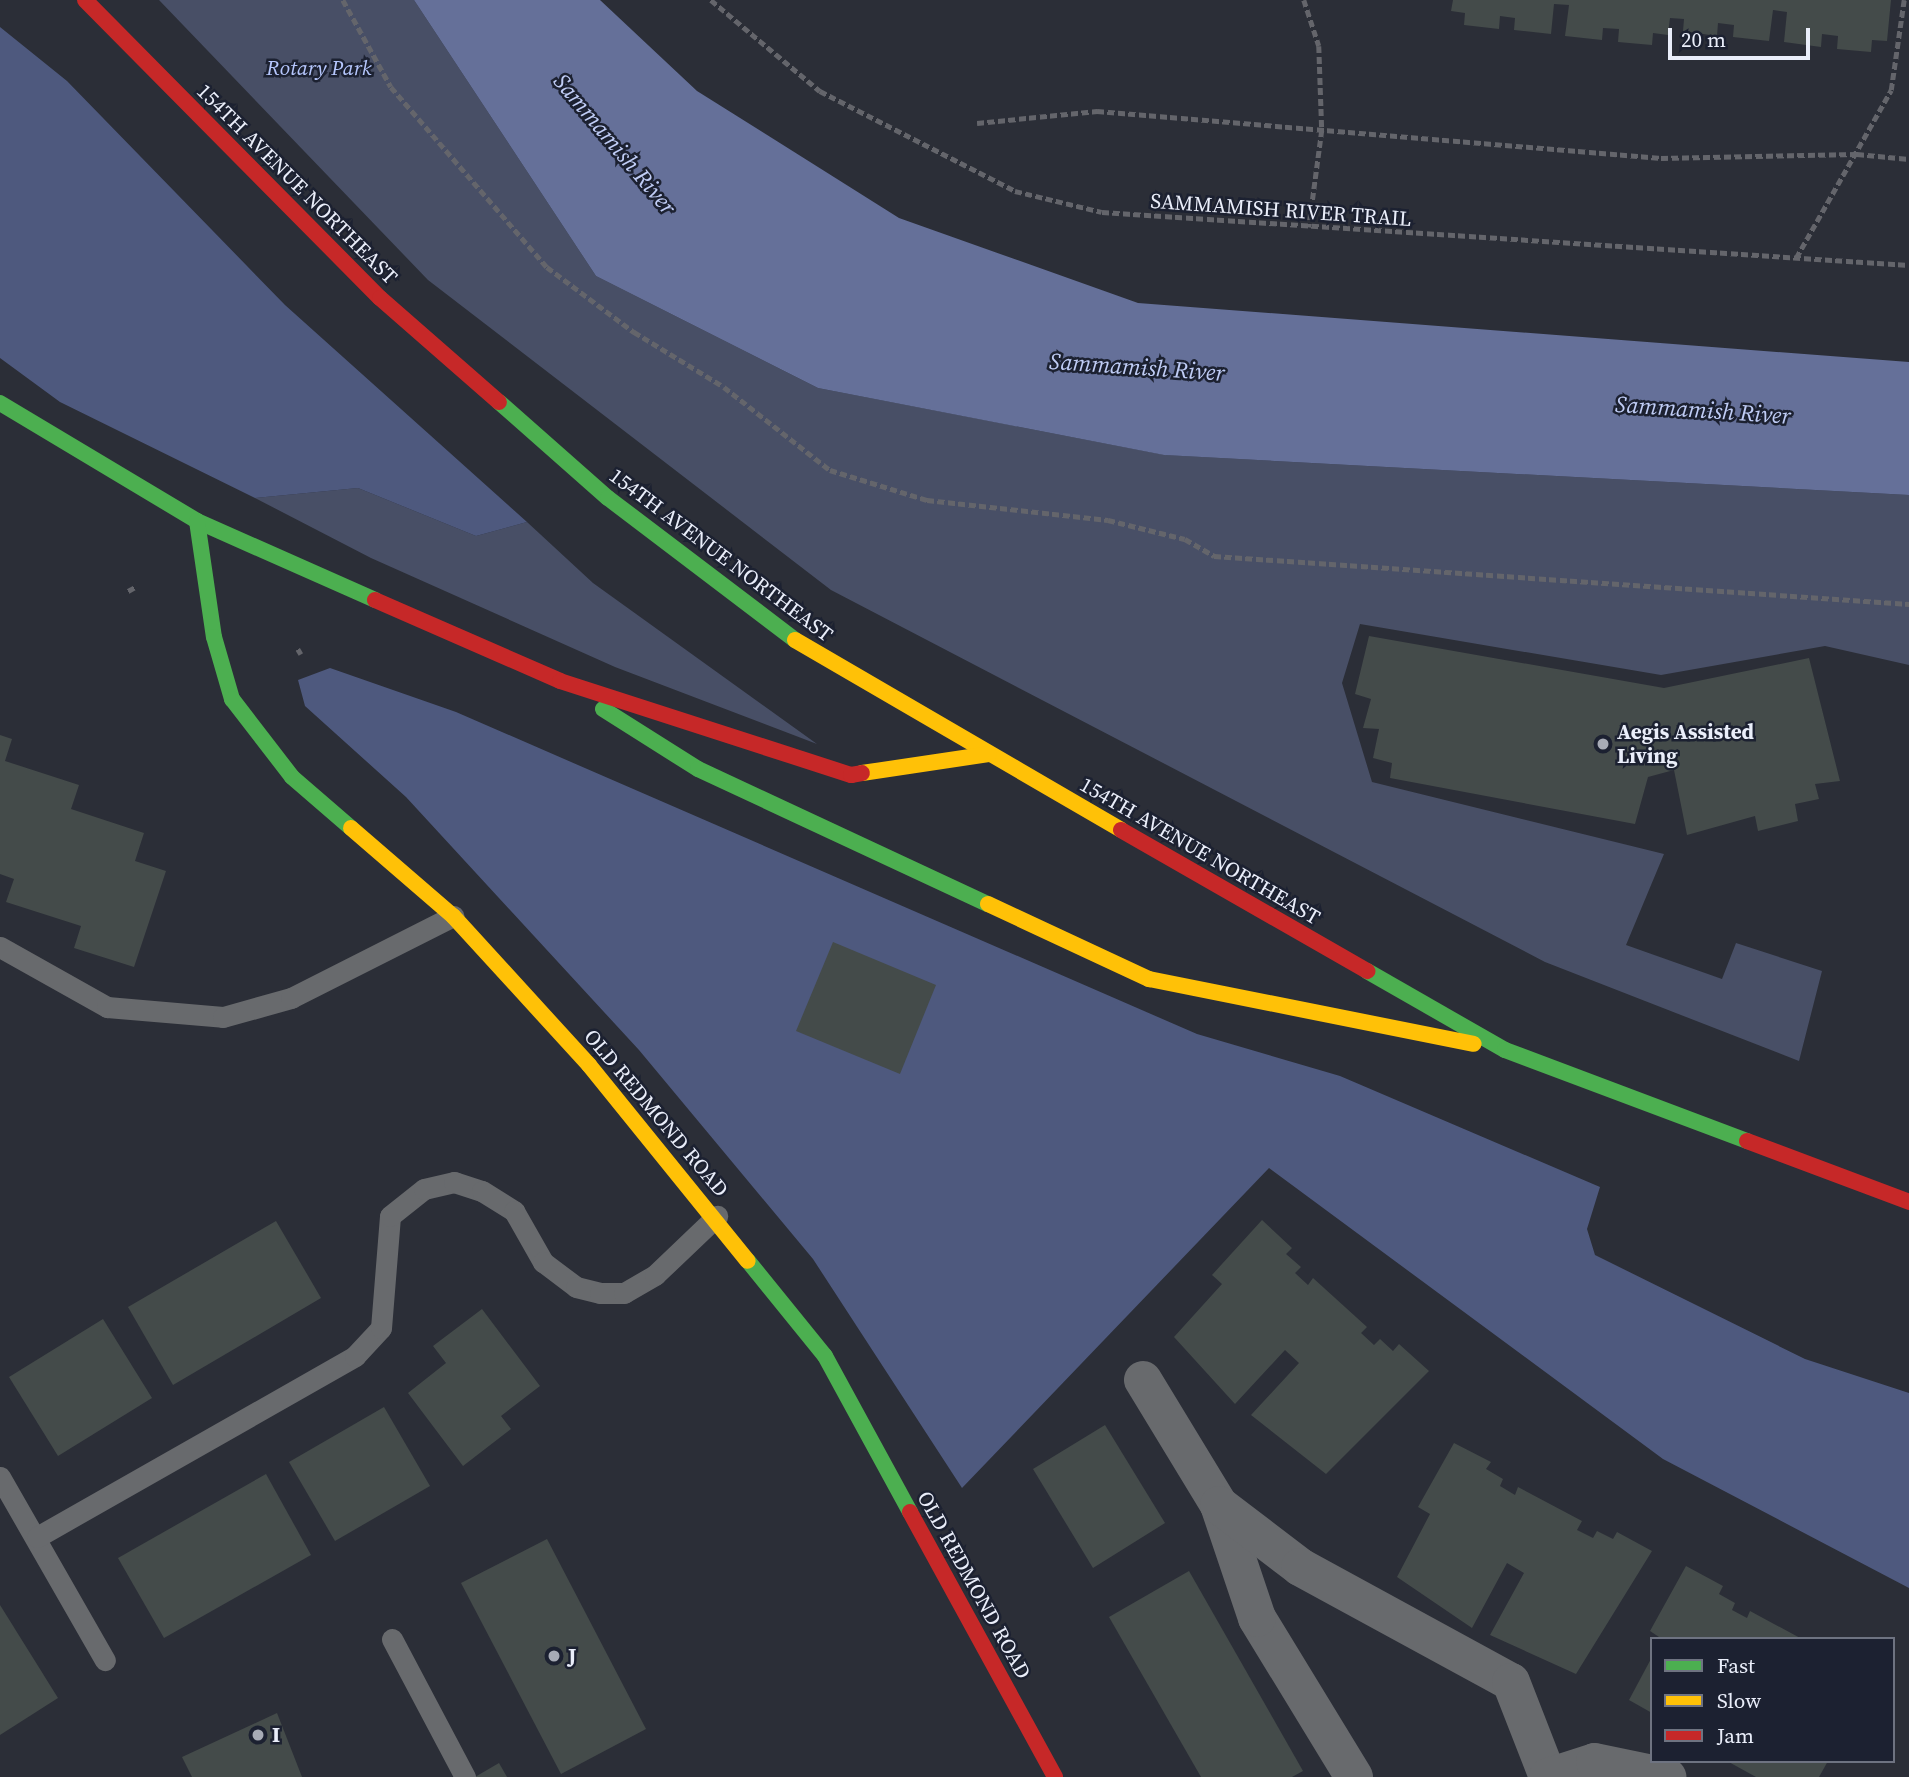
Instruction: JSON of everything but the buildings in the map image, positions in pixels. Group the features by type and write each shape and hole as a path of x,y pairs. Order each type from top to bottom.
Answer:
{"main road":[{"name":"154TH AVENUE NORTHEAST","path":"85,0 380,299 608,499 806,649 1505,1050"},
{"path":"0,403 197,521 560,681 851,775 989,754"},
{"name":"OLD REDMOND ROAD","path":"197,521 214,637 232,699 292,777 453,916 717,1216 825,1356 1055,1777"},
{"path":"560,681 698,769 1150,979 1505,1050 1909,1202"}],"street":[{"path":"1143,1380 1219,1505 1256,1618 1354,1777"},
{"path":"1219,1505 1300,1567 1511,1682 1548,1777 1595,1762 1667,1777"}],"lane":[{"path":"0,947 107,1007 223,1017 291,998 453,916"},
{"path":"37,1537 355,1356 381,1328 390,1216 424,1189 454,1182 482,1191 514,1211 543,1262 576,1287 600,1293 624,1293 655,1275 717,1216"},
{"path":"0,1477 37,1537 105,1660"},
{"path":"392,1639 465,1777"}],"path":[{"path":"343,0 391,87 547,267 634,332 724,387 830,470 928,500 1108,520 1185,539 1214,556 1909,604"},
{"name":"SAMMAMISH RIVER TRAIL","path":"711,0 820,91 1014,191 1102,212 1309,228 1909,264"},
{"path":"1304,0 1319,46 1322,130 1309,228"},
{"path":"1796,258 1891,90 1905,0"},
{"path":"977,123 1097,111 1661,158 1857,154 1909,159"},
{"path":"128,591 137,586"}],"green space":[{"name":"Rotary Park","path":"159,0 414,0 596,276 818,388 1165,455 1909,495 1909,665 1825,646 1661,675 1360,624 1342,683 1372,782 1664,854 1626,945 1722,979 1736,943 1822,971 1799,1061 1545,962 831,590 428,280"},
{"path":"358,488 476,536 527,522 593,583 817,744 615,667 371,558 255,498"}],"shaded area":[{"path":"0,27 67,81 285,305 527,522 476,536 358,488 255,498 60,402 0,358"},
{"path":"330,668 456,712 1197,1034 1340,1076 1600,1187 1587,1229 1595,1255 1805,1359 1909,1393 1909,1588 1663,1459 1269,1168 962,1488 813,1259 639,1050 406,797 305,706 298,680"}],"water":[{"name":"Sammamish River","path":"414,0 600,0 697,91 899,218 1138,303 1909,362 1909,495 1164,455 818,388 596,276"}],"traffic: fast":[{"path":"499,402 608,498 795,640"},
{"path":"0,403 197,521 375,600"},
{"path":"197,521 214,637 232,699 292,777 351,828"},
{"path":"603,709 698,769 988,904"},
{"path":"1367,971 1505,1050 1747,1141"},
{"path":"748,1261 825,1356 910,1512"}],"traffic: slow":[{"path":"795,640 1121,830"},
{"path":"862,773 989,754"},
{"path":"351,828 453,916 589,1065 748,1261"},
{"path":"988,904 1149,979 1474,1044"}],"traffic: jam":[{"path":"85,0 380,298 499,402"},
{"path":"375,600 560,681 851,775 862,773"},
{"path":"1121,830 1367,971"},
{"path":"1747,1141 1909,1202"},
{"path":"910,1512 1055,1777"}],"place":[{"name":"Aegis Assisted Living","path":"1603,744"},
{"name":"J","path":"554,1656"},
{"name":"I","path":"258,1735"}]}
